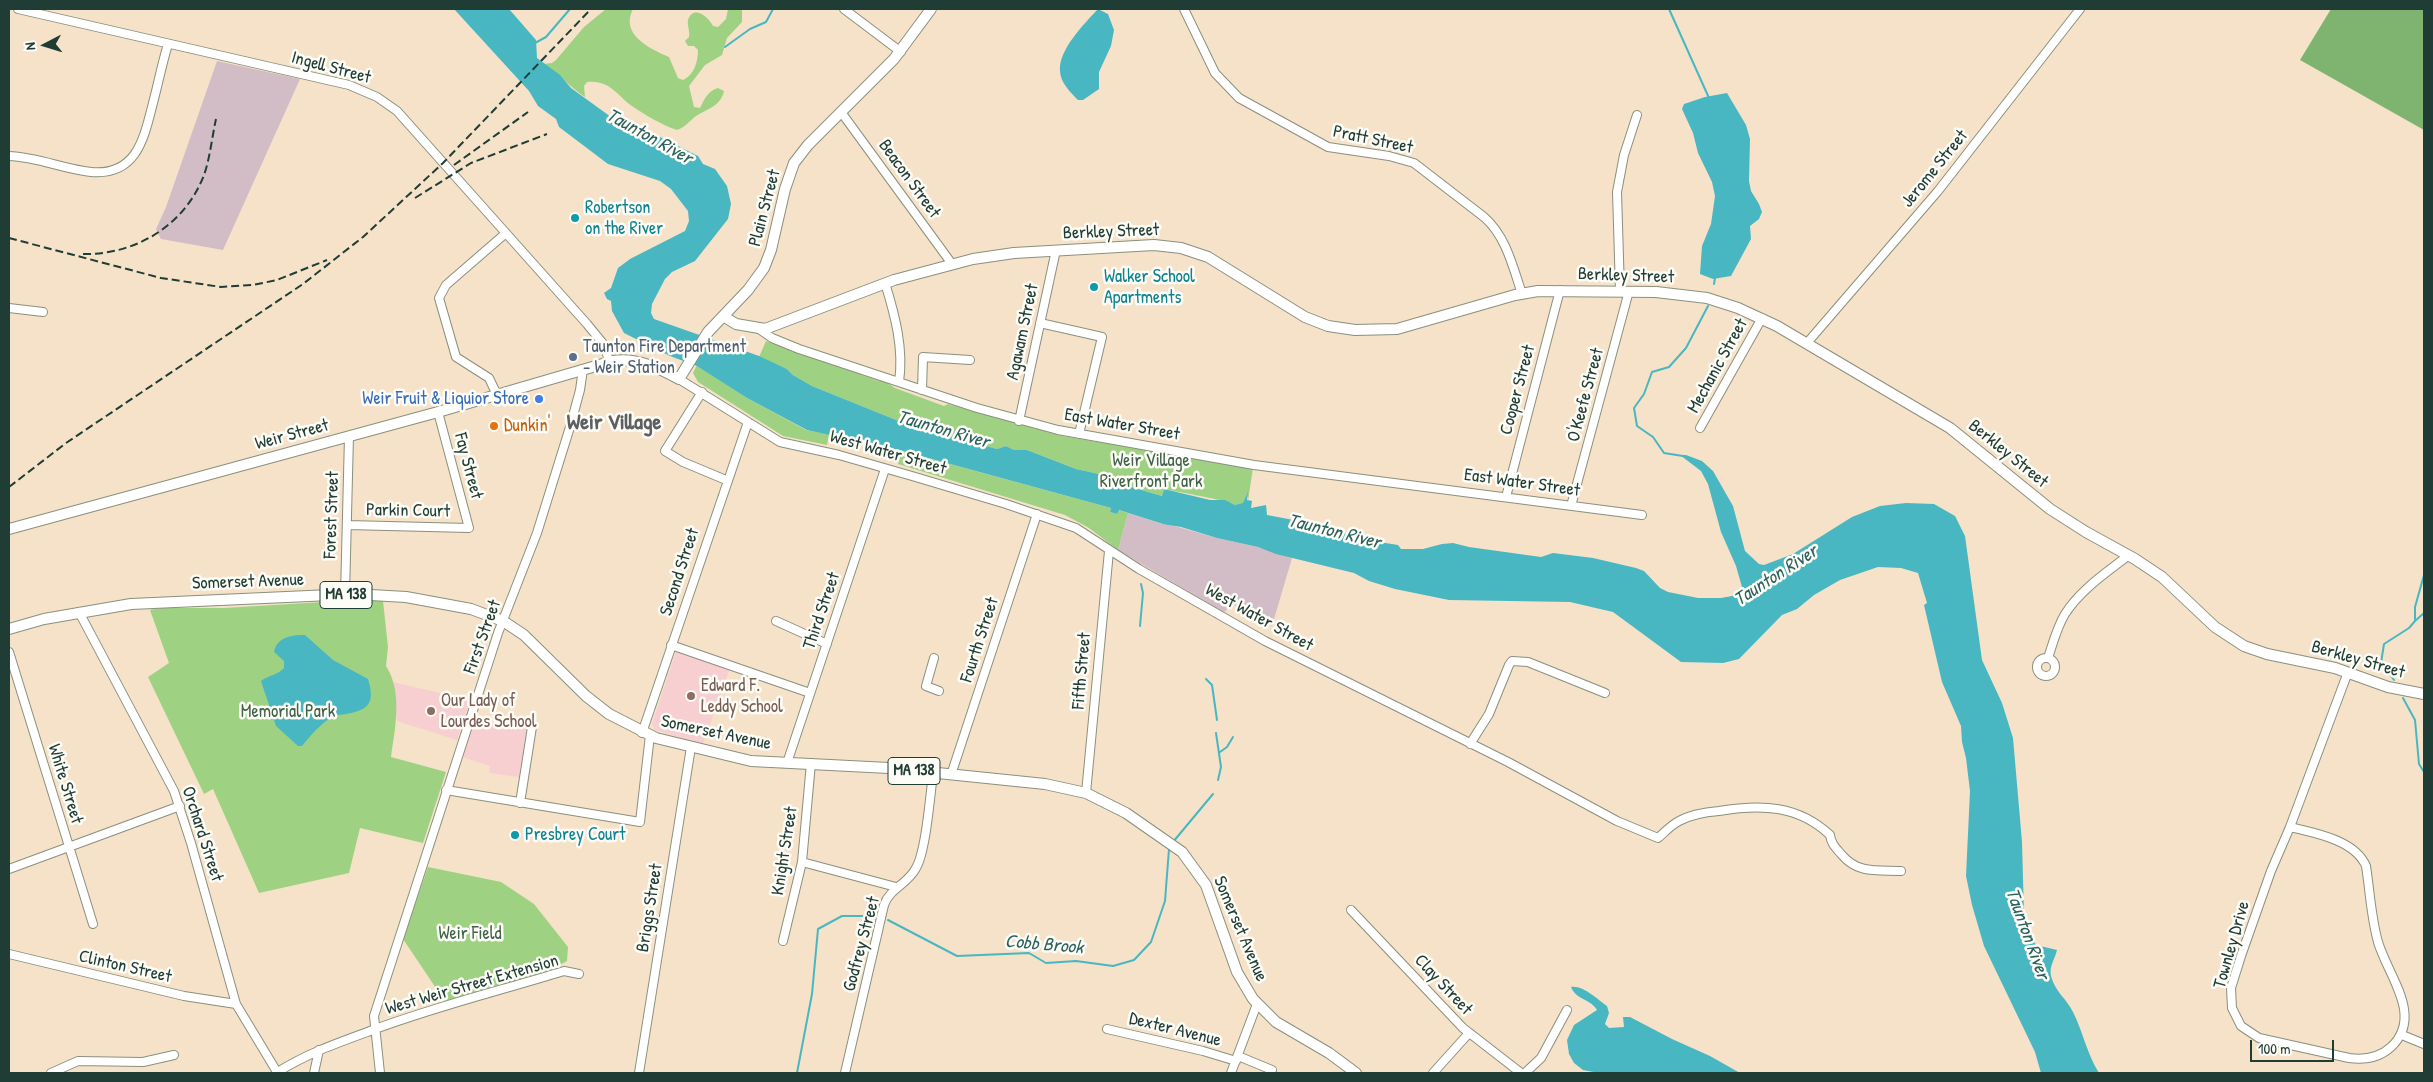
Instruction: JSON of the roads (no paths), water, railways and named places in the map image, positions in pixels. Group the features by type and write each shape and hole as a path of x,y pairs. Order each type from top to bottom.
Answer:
{"main road":[{"name":"Plain Street","path":"679,378 706,335 754,283 767,261 788,175 794,163 841,112 901,52 931,9"},
{"name":"Berkley Street","path":"755,328 771,327 885,283 952,264 1004,254 1154,245 1190,251 1217,261 1305,317 1328,326 1355,330 1397,330 1522,294 1560,290 1624,291 1698,296 1726,303 1762,318 1960,434 2050,509 2086,532 2128,555 2168,582 2215,627 2244,646 2258,652 2348,672 2385,686 2424,694"},
{"name":"East Water Street","path":"726,314 730,322 755,328"},
{"name":"West Water Street","path":"583,369 624,360 640,362 679,378"},
{"name":"Weir Street","path":"9,529 438,412 583,369"},
{"name":"Somerset Avenue","path":"9,629 39,620 79,612 142,603 377,594 412,598 477,610 504,621 527,638 597,705 621,722 646,734 745,760 889,768 1045,784 1086,793 1126,813 1172,843 1190,862 1206,885 1237,972 1257,1004 1276,1022 1329,1053 1356,1073"}],"street":[{"name":"Ingell Street","path":"18,9 351,86 377,97 397,111 602,342 609,362"},
{"path":"844,9 901,52"},
{"name":"Pratt Street","path":"1184,9 1215,73 1228,89 1239,98 1328,147 1389,156 1414,162 1484,217 1501,238 1522,294"},
{"name":"Jerome Street","path":"1807,343 1938,191 2080,9"},
{"path":"9,156 42,159 93,172 113,170 128,161 138,150 146,133 168,44"},
{"name":"Beacon Street","path":"841,112 952,264"},
{"name":"O'Keefe Street","path":"1571,506 1624,291 1617,192 1624,156 1637,115"},
{"path":"496,395 489,378 456,357 439,298 446,285 506,233"},
{"name":"Agawam Street","path":"1019,421 1056,250"},
{"path":"885,283 898,333 899,382"},
{"name":"Cooper Street","path":"1506,497 1560,290"},
{"path":"9,308 43,312"},
{"name":"Mechanic Street","path":"1700,428 1762,318"},
{"path":"1040,323 1102,337 1079,434"},
{"name":"East Water Street","path":"755,328 775,340 922,390 1019,421 1079,434 1254,465 1642,516"},
{"path":"922,390 923,357 970,360"},
{"name":"First Street","path":"380,1073 374,1016 446,790 504,621 539,528 572,418 583,369"},
{"name":"West Water Street","path":"679,378 784,444 831,454 885,469 1037,514 1081,530 1109,551 1265,642 1470,744 1617,821 1658,838 1678,821 1696,816 1747,807 1776,807 1799,814 1822,828 1830,835 1831,842 1851,865 1863,870 1901,872"},
{"path":"702,392 665,451 678,459 726,480"},
{"name":"Fay Street","path":"438,412 470,528"},
{"name":"Second Street","path":"646,734 671,645 726,480 748,422"},
{"name":"Forest Street","path":"345,595 349,436"},
{"name":"Third Street","path":"787,763 885,469"},
{"name":"Fourth Street","path":"951,775 1037,514"},
{"name":"Parkin Court","path":"347,525 470,528"},
{"name":"Fifth Street","path":"1086,793 1109,551"},
{"path":"2048,658 2062,620 2070,608 2094,583 2128,555"},
{"name":"Orchard Street","path":"79,612 180,806 236,1004 277,1073"},
{"path":"776,621 827,644"},
{"path":"671,645 810,693"},
{"name":"White Street","path":"9,652 93,924"},
{"path":"934,658 926,686 939,691"},
{"path":"1470,744 1489,714 1508,665 1512,661 1528,662 1605,693"},
{"name":"Townley Drive","path":"2348,672 2290,827 2267,881 2231,988 2232,1008 2245,1030 2259,1038 2357,1059 2382,1054 2402,1035"},
{"path":"520,803 532,727"},
{"path":"446,790 640,822 646,734"},
{"name":"Briggs Street","path":"639,1073 691,746"},
{"name":"Knight Street","path":"783,941 802,862 811,763"},
{"name":"Godfrey Street","path":"845,1073 884,905 896,887 909,878 918,865 933,774"},
{"path":"9,869 180,806"},
{"path":"2290,827 2339,843 2353,850 2363,860 2378,940 2404,1006 2405,1019 2402,1035 2424,1044"},
{"path":"802,862 896,887"},
{"name":"Clay Street","path":"1351,910 1469,1033 1521,1073"},
{"name":"Clinton Street","path":"9,954 184,996 236,1004"},
{"name":"West Weir Street Extension","path":"277,1073 319,1050 374,1029 564,971 580,974"},
{"path":"1232,1073 1257,1004"},
{"path":"1525,1073 1541,1058 1567,1010"},
{"name":"Dexter Avenue","path":"1107,1029 1237,1058 1272,1070"},
{"path":"1433,1073 1469,1033"},
{"path":"314,1073 319,1050"},
{"path":"51,1073 78,1061 154,1061 174,1055"}],"water":[{"name":"Taunton River","path":"454,9 509,9 536,40 537,58 560,75 571,88 611,117 627,126 660,137 698,156 703,164 715,169 727,186 731,204 728,219 695,261 672,272 665,279 652,304 651,313 654,319 759,356 787,369 793,375 812,386 906,424 997,449 1006,446 1014,450 1027,450 1076,469 1099,474 1124,485 1162,496 1164,489 1210,500 1225,500 1235,505 1243,503 1248,491 1247,500 1252,501 1251,508 1266,505 1267,515 1341,529 1341,532 1360,539 1398,545 1401,549 1423,549 1453,543 1541,557 1553,553 1593,558 1644,571 1660,588 1668,592 1698,598 1732,596 1742,587 1736,566 1721,532 1708,484 1701,471 1680,455 1686,455 1702,461 1713,471 1733,506 1745,551 1759,564 1764,565 1793,554 1852,517 1880,506 1906,503 1934,504 1955,516 1965,536 1982,660 2002,703 2013,738 2022,842 2024,915 2027,928 2036,945 2057,950 2051,969 2053,982 2073,1012 2099,1073 2041,1073 2035,1052 1984,946 1966,876 1970,791 1961,726 1942,682 1924,605 1927,603 1918,573 1901,568 1878,567 1840,580 1814,595 1797,609 1782,615 1739,659 1723,663 1681,662 1613,612 1570,602 1449,600 1395,589 1369,581 1354,573 1276,554 1258,547 1163,524 1119,510 1117,514 1110,512 1111,508 899,450 807,430 747,398 697,366 670,356 624,333 612,311 611,301 607,299 604,293 611,288 618,268 630,259 685,231 689,221 688,211 671,189 660,181 608,164 559,127 556,119 538,106 529,91"},
{"path":"1098,9 1108,14 1114,30 1111,46 1099,72 1099,89 1083,100 1078,100 1066,87 1060,75 1061,63 1063,54 1073,37"},
{"path":"1727,93 1746,125 1750,139 1749,181 1751,191 1762,212 1759,219 1750,226 1751,239 1731,276 1713,279 1700,274 1702,246 1711,224 1715,196 1712,182 1698,153 1693,133 1682,109 1684,104 1705,97"},
{"path":"305,635 333,660 368,679 371,694 369,704 361,710 334,716 321,726 302,746 298,746 276,726 261,681 284,668 284,661 274,652 278,643 290,636"},
{"path":"1571,987 1585,990 1607,1006 1609,1013 1605,1024 1609,1028 1624,1027 1623,1017 1630,1017 1710,1056 1740,1073 1599,1073 1583,1070 1574,1063 1569,1054 1567,1040 1574,1025 1597,1010 1594,1006 1576,995"}],"waterway":[{"path":"535,43 546,37 570,9"},
{"path":"725,47 750,29 766,22 773,9"},
{"path":"1669,9 1709,98"},
{"path":"1714,284 1715,278"},
{"path":"1683,456 1664,453 1653,437 1637,426 1634,408 1644,394 1652,372 1669,367 1686,348 1708,306"},
{"path":"2394,680 2381,663 2384,644 2409,628 2415,621 2415,607 2424,575"},
{"name":"Cobb Brook","path":"1140,626 1143,593 1141,584"},
{"path":"2415,621 2424,613"},
{"name":"Cobb Brook","path":"1206,679 1212,685 1217,720"},
{"path":"2403,698 2415,720 2419,764 2424,772"},
{"name":"Cobb Brook","path":"1216,733 1221,767 1218,780"},
{"path":"1220,752 1227,747 1233,737"},
{"name":"Cobb Brook","path":"1173,842 1213,794"},
{"name":"Cobb Brook","path":"888,920 957,956 1029,953 1046,963 1076,961 1113,966 1134,960 1151,942 1165,901 1169,849"},
{"name":"Cobb Brook","path":"797,1073 812,994 818,929 842,916 874,916"}],"railway":[{"path":"9,487 66,443 303,284 363,237 443,163 591,9"},
{"path":"454,165 528,112"},
{"path":"83,254 103,253 140,243 156,234 185,209 196,193 204,175 216,119"},
{"path":"415,198 471,163 547,134"},
{"path":"9,238 161,278 221,287 253,285 277,280 327,260"}],"place":[{"name":"Robertson on the River","path":"575,218"},
{"name":"Walker School Apartments","path":"1094,287"},
{"name":"Taunton Fire Department - Weir Station","path":"573,357"},
{"name":"Weir Fruit & Liquior Store","path":"539,399"},
{"name":"Dunkin'","path":"494,426"},
{"name":"Edward F. Leddy School","path":"691,696"},
{"name":"Our Lady of Lourdes School","path":"431,711"},
{"name":"Presbrey Court","path":"515,835"}],"district":[{"name":"Weir Village","path":"614,423"}],"park label":[{"name":"Weir Village Riverfront Park","path":"1151,471"},
{"name":"Memorial Park","path":"288,712"},
{"name":"Weir Field","path":"470,934"}]}
